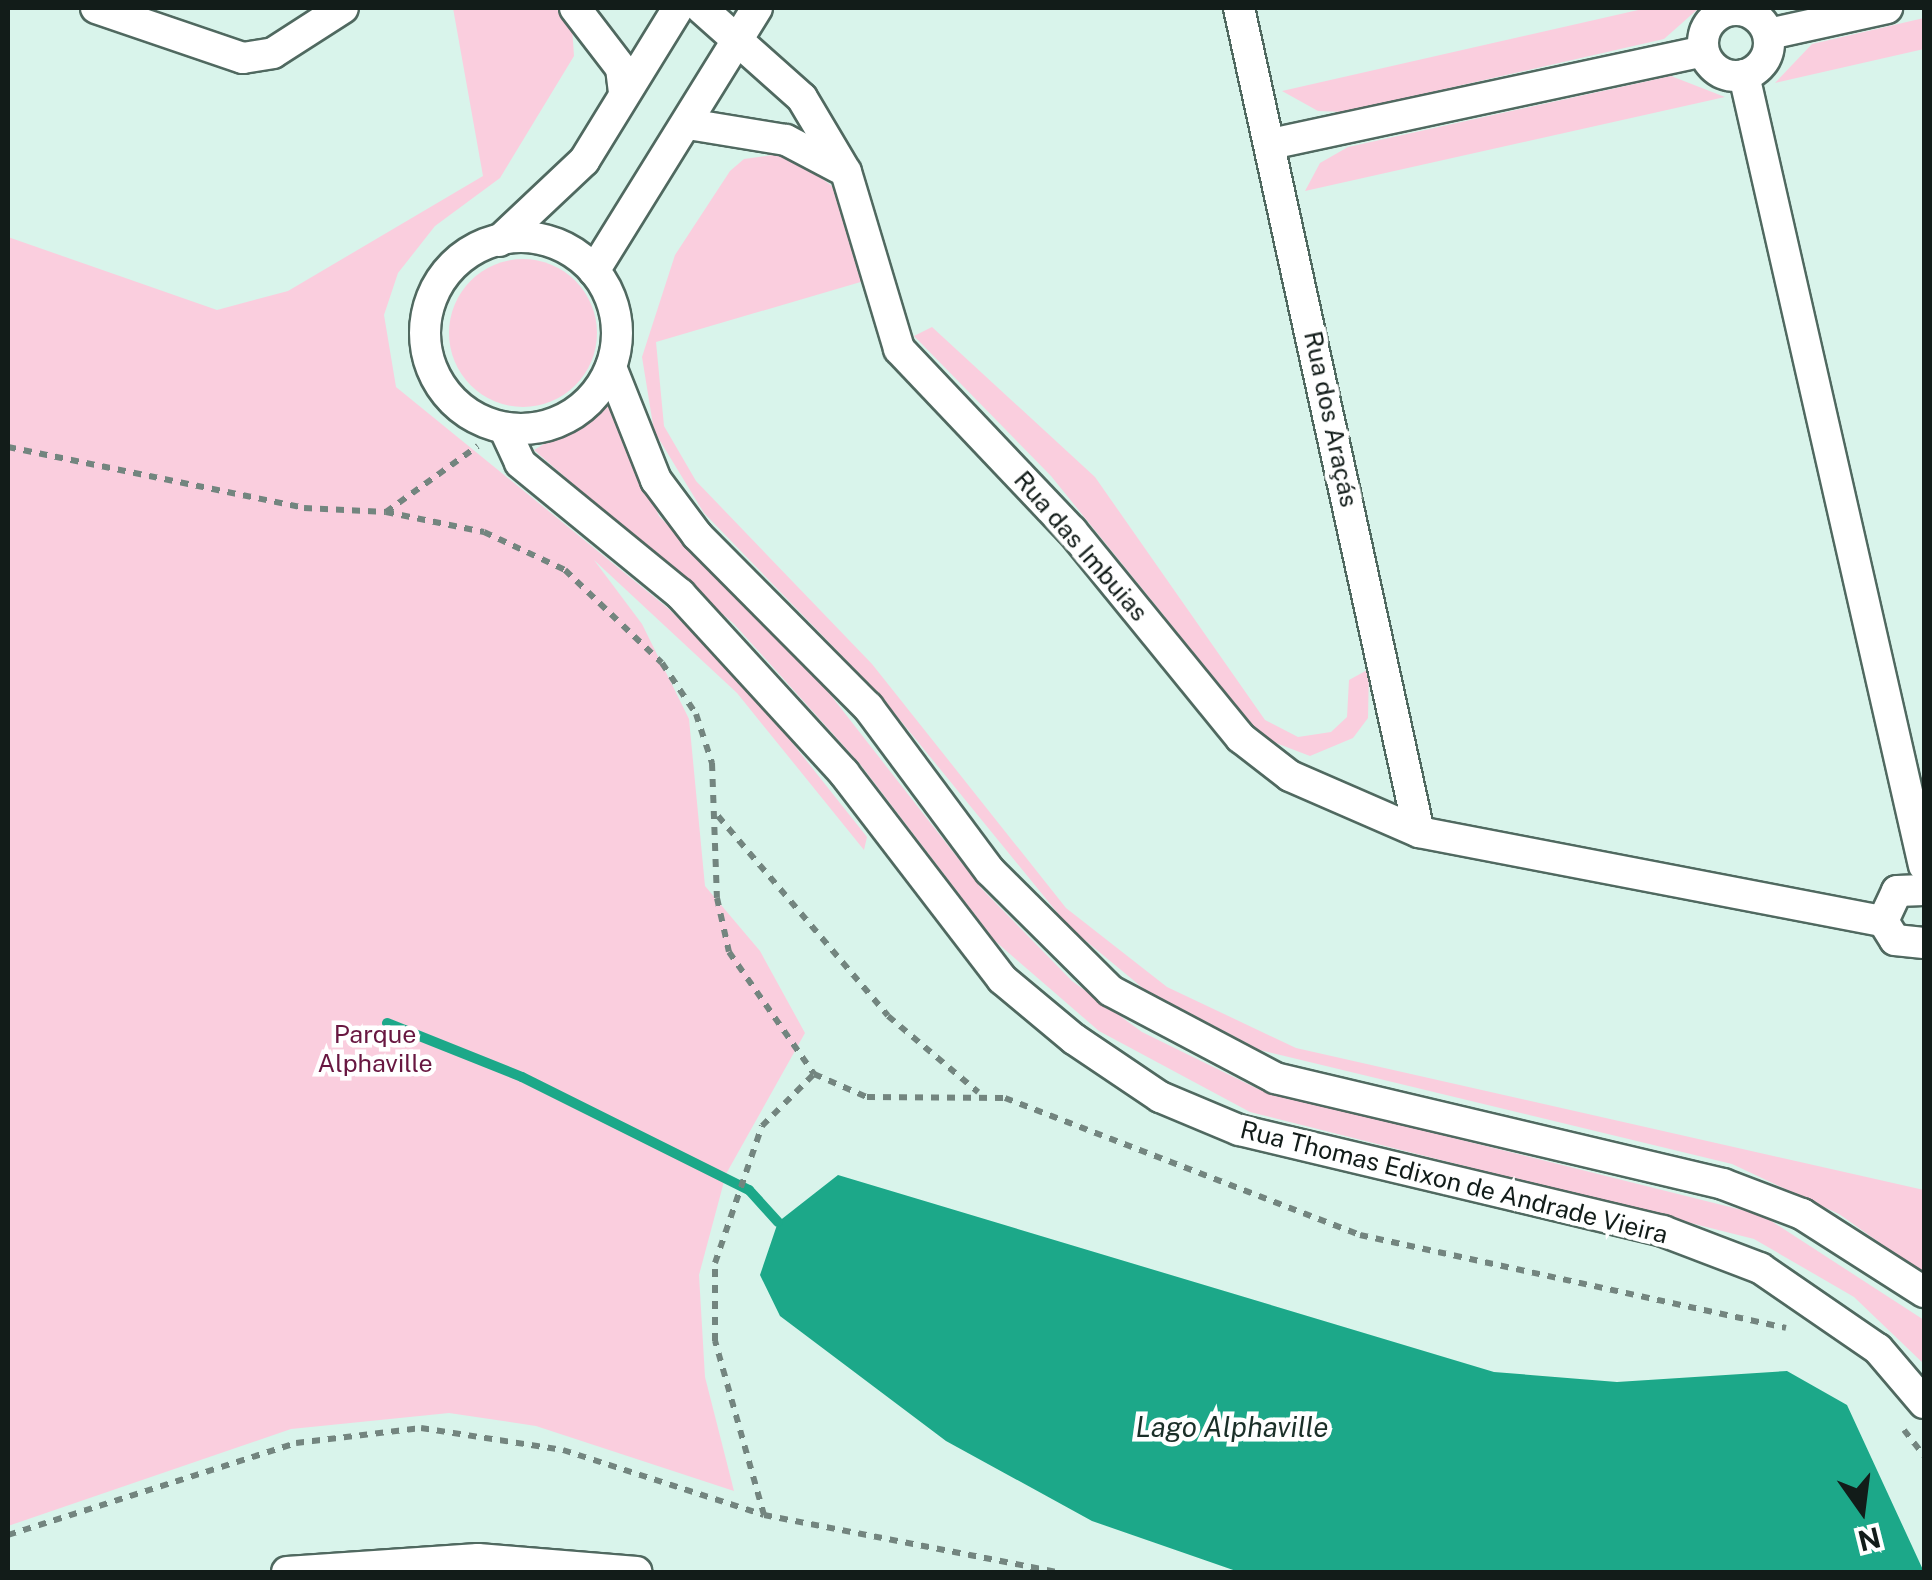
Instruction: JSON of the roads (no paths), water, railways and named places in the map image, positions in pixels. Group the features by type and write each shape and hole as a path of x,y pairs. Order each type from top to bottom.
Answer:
{"street":[{"path":"96,8 243,58 273,52 343,8"},
{"path":"575,8 620,68 624,92"},
{"path":"611,367 569,417 504,428 444,392 425,334 444,277 499,240 584,160 678,8"},
{"name":"Rua das Imbuias","path":"701,8 739,35 802,98 846,172 899,349 1072,531 1241,738 1323,797 1420,832 1883,920 1895,940 1924,943"},
{"path":"594,271 757,8"},
{"name":"Rua dos Araçás","path":"1239,8 1420,832"},
{"path":"1769,34 1886,8"},
{"path":"1728,9 1754,14 1769,34 1765,60 1744,75 1718,71 1703,51 1708,25 1728,9"},
{"path":"1271,144 1703,51"},
{"path":"1744,75 1924,866"},
{"path":"688,124 786,140 846,172"},
{"path":"499,240 554,243 594,271 616,318 611,367 656,480 697,535 856,694 990,870 1111,991 1275,1078 1507,1126 1739,1190 1802,1214 1924,1292"},
{"name":"Rua Thomas Edixon de Andrade Vieira","path":"504,428 520,462 680,594 844,773 1002,978 1074,1039 1160,1097 1239,1130 1663,1231 1760,1268 1878,1349 1924,1402"},
{"path":"1883,920 1898,891 1924,890"},
{"path":"286,1572 478,1566 636,1572"}],"water":[{"name":"Lago Alphaville","path":"838,1175 1494,1372 1617,1382 1787,1371 1847,1405 1924,1572 1239,1572 1092,1521 946,1441 780,1316 760,1275 778,1222"}],"waterway":[{"path":"387,1023 522,1077 749,1190 778,1222"}],"park label":[{"name":"Parque Alphaville","path":"375,1050"}]}
